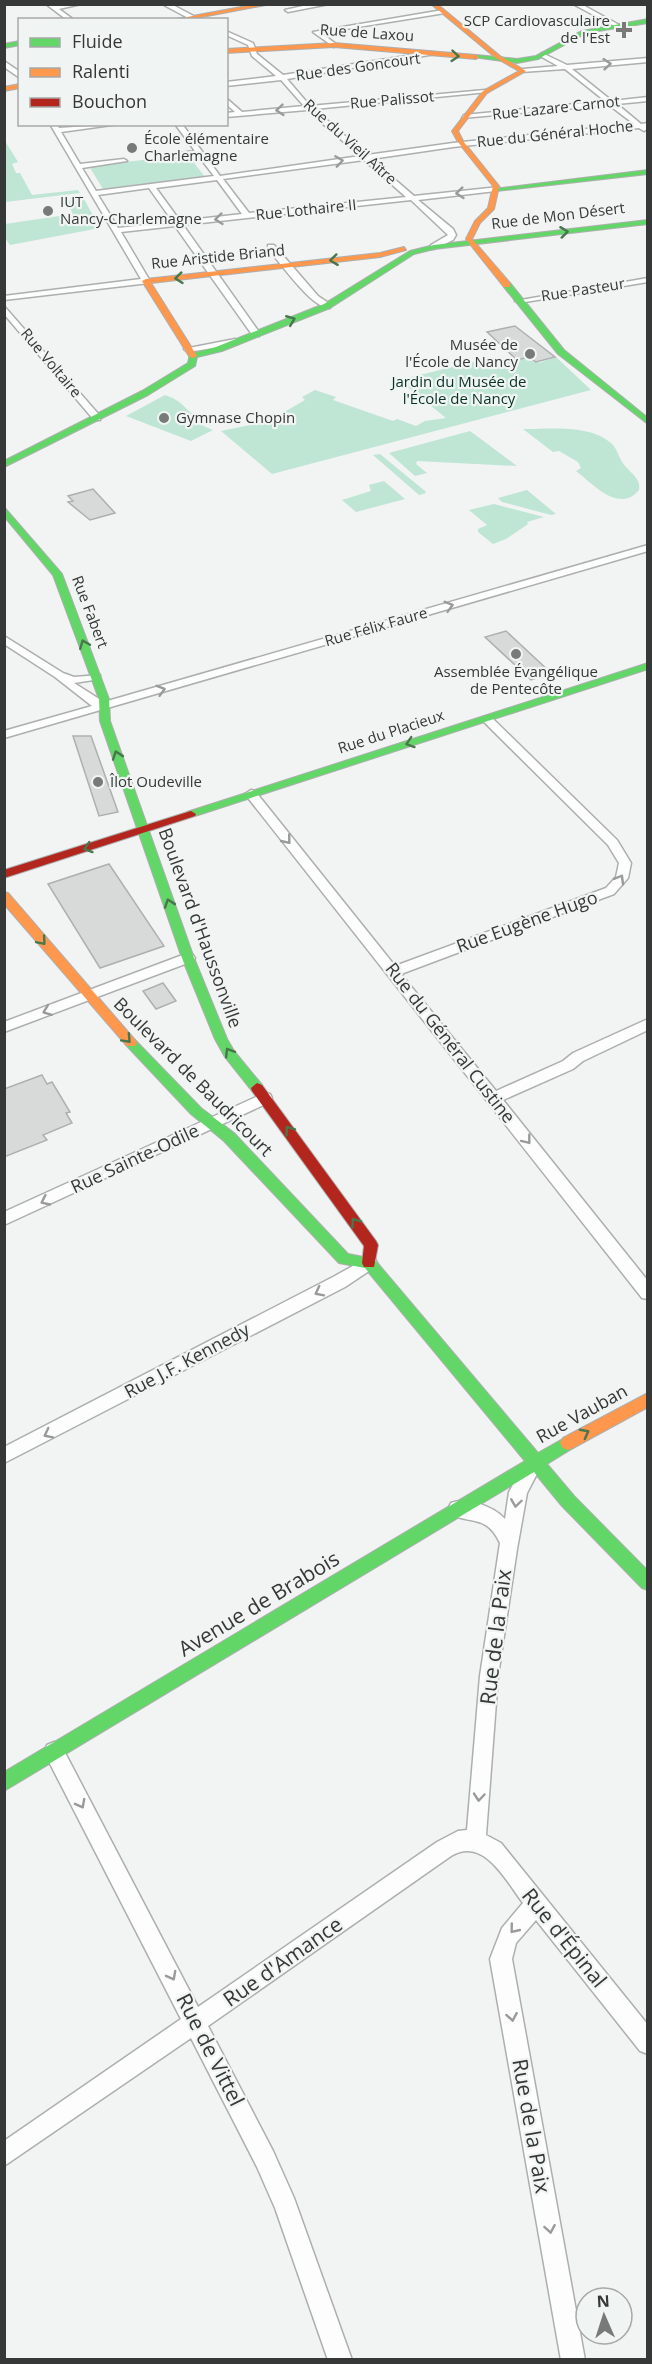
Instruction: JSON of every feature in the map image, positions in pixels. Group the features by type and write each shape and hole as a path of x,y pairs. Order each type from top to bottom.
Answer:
{"main road":[{"path":"195,18 269,4"},
{"path":"438,8 504,61 523,71"},
{"path":"504,61 529,59 542,55 581,33 648,21"},
{"name":"Rue de Laxou","path":"228,51 334,45 504,61"},
{"path":"523,71 490,88 464,117 455,131 462,144 496,186 491,209 476,224 469,236 471,243 561,352 648,422"},
{"path":"496,189 648,172"},
{"name":"Rue de Mon Désert","path":"190,353 201,356 327,306 412,252 434,247 648,222"},
{"path":"476,224 483,235 496,240"},
{"name":"Rue Aristide Briand","path":"146,281 380,255 436,240 451,232 476,224"},
{"path":"4,465 145,393 192,364 194,360 146,281"},
{"name":"Rue Fabert","path":"4,510 57,574 105,707"},
{"name":"Rue du Placieux","path":"4,874 648,666"},
{"name":"Boulevard d'Haussonville","path":"105,707 105,721 188,958 229,1054 265,1098 371,1245 369,1263"},
{"name":"Boulevard de Baudricourt","path":"4,896 103,1013 188,1103 229,1137 344,1259 369,1263"},
{"path":"369,1263 568,1501 648,1582"},
{"name":"Rue Vauban","path":"535,1461 648,1399"},
{"name":"Avenue de Brabois","path":"4,1782 535,1461"}],"street":[{"path":"51,6 78,4"},
{"path":"165,4 195,18"},
{"path":"288,10 326,4"},
{"path":"576,4 618,26"},
{"path":"51,6 68,18"},
{"path":"334,45 316,32 438,8"},
{"name":"Rue du Vieil Aître","path":"228,34 249,43 254,55 282,78 308,107 451,232"},
{"name":"Rue des Goncourt","path":"228,84 422,58 432,54"},
{"path":"542,55 567,68 611,103 644,125 648,132"},
{"path":"523,71 648,60"},
{"path":"636,62 648,69"},
{"path":"4,63 18,74"},
{"name":"Rue Palissot","path":"228,114 490,88"},
{"name":"Rue Lazare Carnot","path":"464,117 648,99"},
{"path":"228,102 240,113"},
{"name":"Rue du Général Hoche","path":"94,193 462,144 644,125"},
{"path":"75,126 55,127 146,281"},
{"path":"180,126 247,216"},
{"path":"156,158 200,153"},
{"path":"78,166 124,161"},
{"path":"152,186 256,334"},
{"name":"Rue Lothaire II","path":"116,230 496,189"},
{"path":"434,247 450,238 451,232"},
{"path":"271,247 315,298 327,306"},
{"path":"380,255 392,264"},
{"name":"Rue Pasteur","path":"519,301 648,280"},
{"name":"Rue Aristide Briand","path":"4,298 146,281"},
{"name":"Rue Voltaire","path":"4,308 97,418"},
{"name":"Rue Félix Faure","path":"4,735 648,548"},
{"path":"4,639 59,675 74,680 96,677"},
{"path":"59,675 64,682 105,707"},
{"name":"Rue Eugène Hugo","path":"393,972 610,891 622,878 625,863 613,843 487,719"},
{"name":"Rue du Général Custine","path":"250,794 648,1293"},
{"path":"4,1027 188,958"},
{"path":"494,1098 568,1065 578,1057 648,1024"},
{"name":"Rue Sainte-Odile","path":"4,1219 265,1098"},
{"name":"Rue J.F. Kennedy","path":"4,1456 339,1282 369,1263"},
{"name":"Rue de la Paix","path":"476,1840 489,1676 509,1543 518,1492 535,1461"},
{"name":"Rue de la Paix","path":"457,1509 478,1511 493,1518 501,1525 509,1543"},
{"name":"Rue de Vittel","path":"54,1752 248,2122 286,2206 340,2360"},
{"name":"Rue d'Amance","path":"4,2155 444,1849 460,1840 476,1840"},
{"name":"Rue d'Épinal","path":"476,1840 494,1850 648,2043"},
{"name":"Rue de la Paix","path":"537,1904 511,1931 502,1949 501,1959 573,2360"}],"green space":[{"path":"5,141 18,162 12,164 16,173 20,173 32,195 78,190 80,193 5,202"},
{"path":"188,155 205,177 103,189 89,166"},
{"path":"84,199 100,228 10,245 5,238 5,224 73,214 66,201"},
{"name":"Jardin du Musée de l'École de Nancy","path":"529,356 539,363 556,357 591,390 272,474 221,431 269,421 305,400 302,397 315,390 336,397 333,400 393,421 397,419 416,426 425,421 446,418 399,380 485,359 494,360 489,362 494,366"},
{"name":"Gymnase Chopin","path":"165,395 180,403 198,417 196,419 205,422 201,425 213,430 191,441 126,416"},
{"path":"523,429 581,430 602,437 613,445 624,464 636,477 639,490 631,497 623,499 606,494 576,471 581,468 578,462 559,451 553,452"},
{"path":"470,431 517,466 417,461 416,464 427,473 415,476 389,453"},
{"path":"380,454 426,493 419,495 373,455"},
{"path":"384,481 405,499 356,512 342,500 371,491 369,485"},
{"path":"527,490 556,514 551,515 502,502 498,498"},
{"path":"494,504 544,517 527,522 528,524 506,539 493,544 478,532 478,529 487,525 469,510"}],"building":[{"path":"515,326 555,357 536,362 529,357 517,360 487,332"},
{"path":"93,489 115,513 90,520 68,502 73,501 68,496"},
{"name":"Assemblée Évangélique de Pentecôte","path":"506,631 551,673 531,680 485,637"},
{"name":"Îlot Oudeville","path":"73,736 91,736 118,812 99,816"},
{"path":"109,864 164,946 100,968 48,884"},
{"path":"163,983 176,1001 156,1009 143,991"},
{"path":"42,1075 47,1084 52,1082 70,1112 66,1113 72,1123 43,1135 47,1140 4,1157 4,1089"}],"traffic: fast":[{"path":"476,57 517,61 538,57 584,32 648,21"},
{"path":"4,46 18,43"},
{"path":"496,189 648,172"},
{"path":"193,356 219,349 327,306 412,252 434,247 648,222"},
{"path":"507,285 561,352 648,422"},
{"path":"4,465 145,393 192,364 193,356"},
{"path":"4,510 57,574 104,699 105,721 188,958 221,1039 229,1054 257,1088"},
{"path":"191,814 648,666"},
{"path":"131,1043 196,1111 229,1137 344,1259 369,1263"},
{"path":"369,1263 568,1501 648,1583"},
{"path":"4,1782 568,1443"}],"traffic: slow":[{"path":"185,18 269,4"},
{"path":"433,4 498,57 523,71 485,92 455,131 460,141 496,186 491,209 477,222 469,239 507,285"},
{"path":"228,51 334,45 476,57"},
{"path":"4,89 18,86"},
{"path":"193,356 146,281 380,255 404,249"},
{"path":"4,896 131,1043"},
{"path":"568,1443 648,1399"}],"traffic: jam":[{"path":"4,874 191,814"},
{"path":"257,1088 371,1245 369,1263"}],"place":[{"name":"SCP Cardiovasculaire de l'Est","path":"624,30"},
{"name":"École élémentaire Charlemagne","path":"132,148"},
{"name":"IUT Nancy-Charlemagne","path":"48,211"},
{"name":"Musée de l'École de Nancy","path":"530,354"},
{"name":"Gymnase Chopin","path":"164,418"},
{"name":"Assemblée Évangélique de Pentecôte","path":"516,654"},
{"name":"Îlot Oudeville","path":"98,782"}]}
